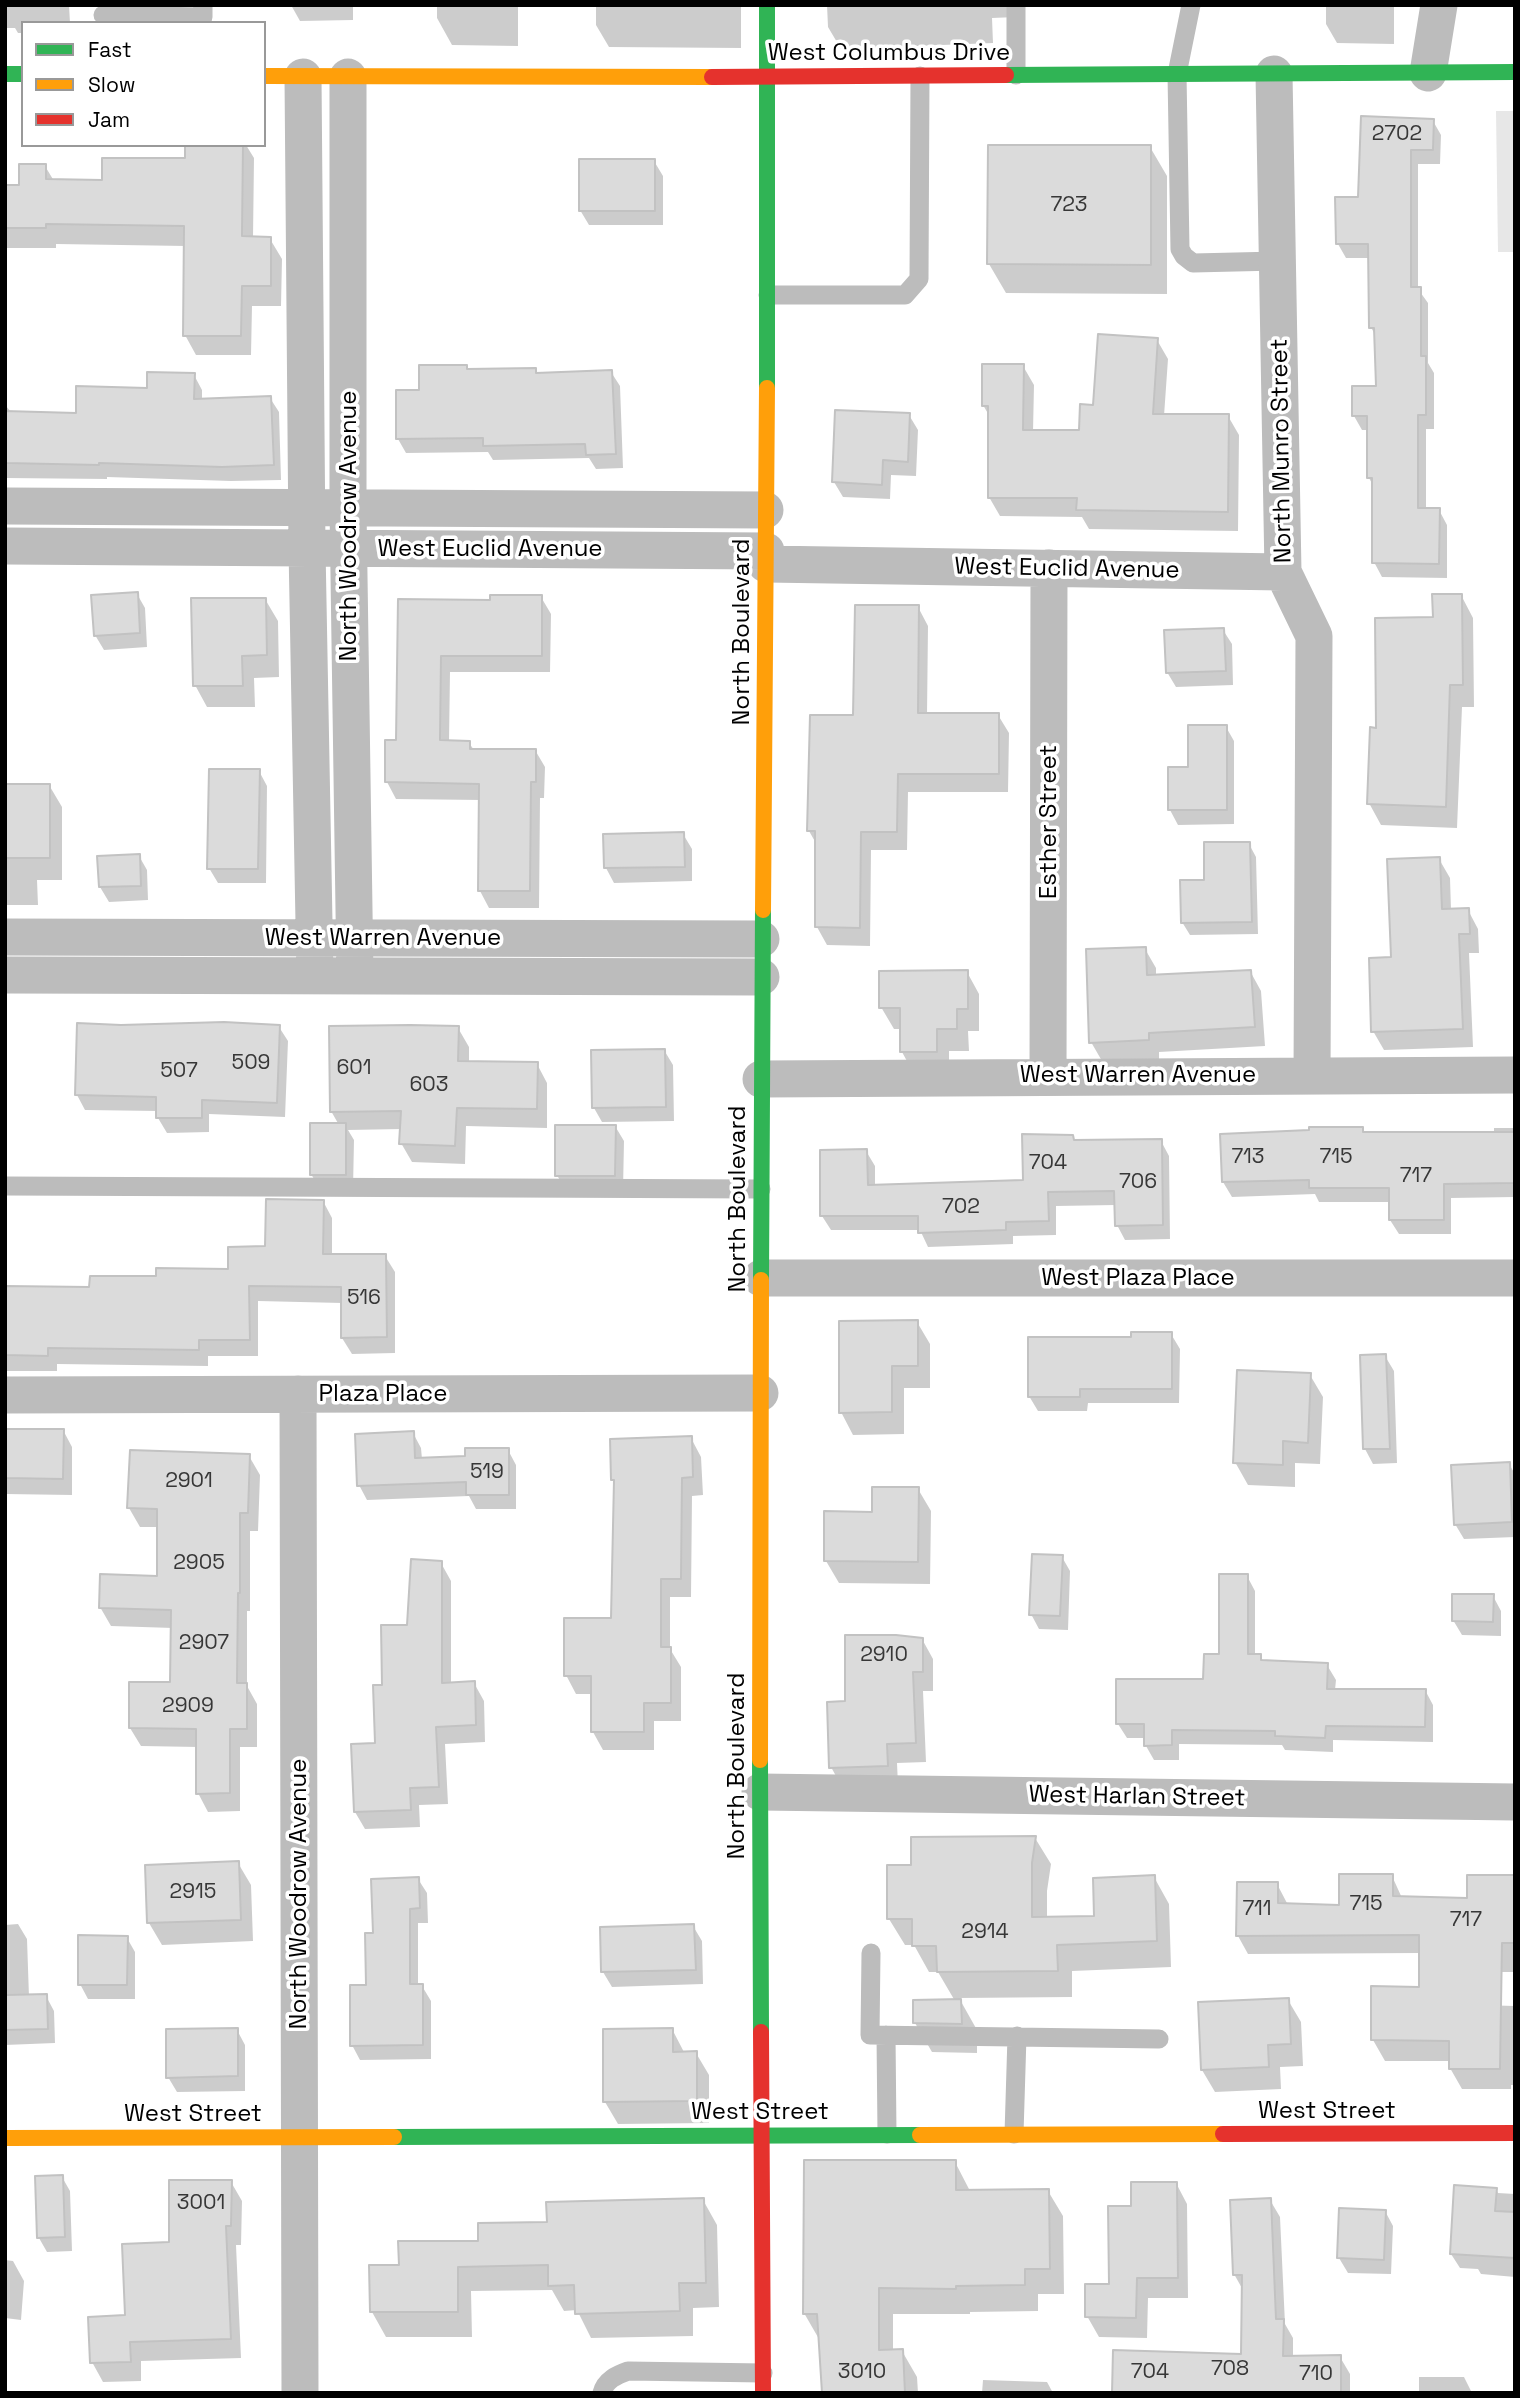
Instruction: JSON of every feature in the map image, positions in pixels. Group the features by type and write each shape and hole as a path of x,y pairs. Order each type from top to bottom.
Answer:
{"street":[{"name":"North Boulevard","path":"763,2393 760,1393 761,939 768,295 767,5"},
{"path":"1428,73 1439,5"},
{"name":"West Columbus Drive","path":"266,76 767,77 1515,72"},
{"name":"North Munro Street","path":"1275,74 1283,572 1314,636 1312,1074"},
{"name":"North Woodrow Avenue","path":"303,77 306,508 315,976"},
{"name":"North Woodrow Avenue","path":"348,77 348,509 355,976"},
{"name":"West Euclid Avenue","path":"5,506 765,510"},
{"name":"West Euclid Avenue","path":"5,545 307,548 1283,572"},
{"name":"Esther Street","path":"1048,1076 1049,568"},
{"name":"West Warren Avenue","path":"5,937 761,939"},
{"name":"West Warren Avenue","path":"5,975 761,977"},
{"name":"West Warren Avenue","path":"761,1079 1515,1075"},
{"name":"West Plaza Place","path":"761,1278 1515,1278"},
{"name":"Plaza Place","path":"5,1395 760,1393"},
{"name":"North Woodrow Avenue","path":"298,1394 300,2393"},
{"name":"West Harlan Street","path":"760,1791 1515,1802"},
{"name":"West Street","path":"5,2138 1515,2133"}],"lane":[{"path":"103,14 203,16 203,5"},
{"path":"1016,5 1016,75"},
{"path":"1191,5 1177,74 1179,239 1184,256 1193,263 1278,261"},
{"path":"768,295 905,295 919,279 920,76"},
{"path":"5,1186 761,1189"},
{"path":"871,1953 870,2035 1159,2039"},
{"path":"886,2035 887,2134"},
{"path":"1014,2134 1017,2036"},
{"path":"603,2393 603,2388 615,2376 628,2371 763,2372"}],"shaded area":[{"path":"1496,111 1515,111 1515,252 1498,252"}],"building":[{"path":"1361,116 1434,119 1433,150 1411,150 1411,287 1421,287 1421,356 1426,356 1426,415 1418,415 1418,508 1440,508 1439,564 1372,563 1372,478 1367,478 1367,416 1352,416 1352,386 1376,386 1374,328 1369,328 1368,244 1336,244 1335,197 1358,197"},
{"path":"988,145 1151,145 1151,265 987,264"},
{"path":"185,147 243,147 242,236 271,237 271,286 242,286 241,336 183,336 184,226 46,224 46,228 5,228 5,185 19,185 19,164 46,164 46,179 102,180 102,158 185,158"},
{"path":"579,159 655,159 655,211 579,211"},
{"path":"1098,334 1158,338 1153,414 1229,414 1228,512 1076,510 1077,498 988,498 988,406 982,406 982,364 1024,364 1023,430 1079,430 1080,404 1093,405"},
{"path":"419,365 467,365 467,369 536,368 536,373 612,370 616,454 586,455 585,444 483,446 483,438 396,439 396,390 419,390"},
{"path":"147,372 195,373 194,399 271,396 274,465 222,467 5,463 5,411 76,413 76,386 147,388"},
{"path":"835,410 910,413 908,462 883,460 882,485 832,482"},
{"path":"138,592 140,633 94,636 91,595"},
{"path":"1432,594 1462,594 1463,685 1450,685 1446,807 1367,804 1370,727 1376,728 1375,618 1433,617"},
{"path":"490,595 542,595 542,656 441,656 440,740 470,741 470,749 536,749 536,782 531,782 530,891 478,891 479,784 385,782 385,740 396,740 398,599 490,600"},
{"path":"191,598 266,598 267,655 242,656 243,686 193,686"},
{"path":"855,605 919,605 918,713 999,713 999,774 898,774 897,832 861,832 860,928 815,927 815,831 807,831 810,715 853,715"},
{"path":"1224,628 1226,671 1166,673 1164,630"},
{"path":"1188,725 1227,725 1227,810 1168,810 1168,767 1188,767"},
{"path":"209,769 260,769 258,869 207,869"},
{"path":"5,784 50,784 50,858 5,858"},
{"path":"684,832 685,867 604,868 603,834"},
{"path":"1204,842 1250,842 1252,922 1181,923 1180,880 1204,880"},
{"path":"140,854 141,886 99,887 97,856"},
{"path":"1440,857 1442,909 1469,908 1470,934 1459,934 1463,1029 1371,1032 1369,958 1391,957 1387,859"},
{"path":"1146,947 1147,975 1251,970 1255,1027 1149,1033 1149,1040 1089,1043 1086,949"},
{"path":"968,970 968,1009 957,1009 957,1029 937,1029 937,1052 900,1052 900,1008 879,1008 879,971"},
{"path":"224,1022 280,1025 277,1103 202,1100 202,1118 156,1118 156,1097 75,1095 77,1023 121,1025"},
{"path":"329,1026 459,1026 458,1061 538,1062 537,1109 457,1108 455,1146 399,1144 401,1111 330,1112"},
{"path":"665,1049 666,1107 592,1108 591,1050"},
{"path":"310,1123 346,1123 346,1175 310,1175"},
{"path":"555,1125 616,1125 615,1176 555,1176"},
{"path":"1309,1127 1363,1127 1363,1132 1515,1132 1515,1183 1444,1184 1444,1220 1389,1220 1389,1188 1309,1188 1309,1180 1222,1182 1220,1134 1309,1130"},
{"path":"1022,1134 1073,1135 1074,1140 1162,1139 1163,1225 1115,1226 1114,1191 1048,1192 1049,1221 1006,1222 1006,1230 918,1233 918,1216 820,1216 820,1150 867,1149 868,1185 1023,1180"},
{"path":"266,1199 324,1200 323,1254 386,1254 387,1337 341,1338 341,1287 249,1286 250,1340 199,1340 199,1350 48,1348 48,1356 5,1355 5,1286 89,1287 90,1276 156,1276 156,1268 228,1269 228,1247 265,1246"},
{"path":"918,1320 918,1366 892,1366 892,1412 839,1413 839,1321"},
{"path":"1131,1332 1172,1332 1172,1389 1080,1389 1080,1397 1028,1397 1028,1337 1131,1337"},
{"path":"1386,1354 1390,1449 1363,1449 1360,1355"},
{"path":"1237,1370 1311,1373 1308,1443 1283,1441 1283,1465 1233,1463"},
{"path":"5,1429 64,1429 63,1479 5,1478"},
{"path":"414,1431 415,1458 465,1456 465,1448 509,1448 509,1495 466,1495 466,1482 357,1486 355,1434"},
{"path":"692,1436 693,1477 682,1478 681,1579 661,1579 661,1647 671,1647 671,1703 644,1703 644,1732 591,1732 591,1676 564,1676 564,1618 611,1618 614,1480 611,1480 610,1439"},
{"path":"130,1450 250,1454 248,1513 240,1513 237,1683 247,1683 247,1729 230,1729 230,1793 196,1794 196,1729 129,1728 129,1682 170,1682 171,1610 99,1608 100,1574 157,1576 157,1509 127,1508"},
{"path":"1510,1462 1512,1522 1454,1525 1451,1465"},
{"path":"872,1487 919,1487 918,1562 824,1561 824,1511 872,1512"},
{"path":"1032,1554 1063,1555 1060,1616 1029,1615"},
{"path":"411,1559 442,1561 442,1683 475,1681 476,1725 436,1727 439,1787 410,1788 411,1810 354,1812 351,1744 375,1743 373,1685 382,1685 381,1625 407,1625"},
{"path":"1219,1574 1248,1574 1248,1654 1261,1654 1261,1660 1328,1663 1327,1689 1426,1689 1425,1727 1326,1726 1325,1738 1275,1736 1275,1731 1172,1730 1172,1745 1144,1746 1144,1724 1116,1724 1116,1679 1203,1679 1204,1654 1219,1654"},
{"path":"1452,1594 1494,1594 1493,1622 1452,1621"},
{"path":"845,1635 923,1638 923,1672 913,1672 916,1743 887,1744 888,1766 829,1768 827,1702 845,1701"},
{"path":"1036,1836 1032,1863 1032,1917 1094,1916 1093,1878 1155,1875 1157,1941 1057,1945 1058,1971 937,1972 936,1946 912,1946 912,1919 887,1919 887,1865 911,1865 911,1837"},
{"path":"239,1861 241,1920 147,1923 145,1865"},
{"path":"1339,1874 1393,1874 1393,1896 1467,1898 1467,1875 1515,1875 1514,1943 1502,1943 1500,2069 1449,2069 1449,2041 1371,2040 1371,1986 1419,1987 1419,1935 1236,1936 1237,1882 1278,1882 1278,1903 1339,1905"},
{"path":"419,1877 420,1908 410,1909 410,1984 423,1984 423,2045 350,2046 350,1985 366,1985 365,1933 373,1933 371,1879"},
{"path":"694,1924 696,1970 601,1972 600,1927"},
{"path":"78,1935 128,1936 127,1985 78,1985"},
{"path":"47,1994 48,2029 5,2030 5,1995"},
{"path":"1289,1998 1291,2044 1268,2045 1269,2067 1201,2070 1198,2002"},
{"path":"961,1999 962,2024 913,2023 913,2000"},
{"path":"238,2028 238,2076 166,2078 166,2029"},
{"path":"673,2028 673,2052 697,2051 697,2101 603,2102 603,2029"},
{"path":"804,2160 956,2160 956,2190 1049,2189 1050,2269 1025,2269 1025,2285 956,2286 956,2289 879,2288 879,2350 903,2349 905,2393 822,2393 817,2314 803,2314"},
{"path":"63,2175 65,2237 37,2238 35,2176"},
{"path":"169,2180 232,2180 231,2226 226,2226 231,2339 130,2342 131,2362 90,2363 88,2317 125,2315 122,2244 169,2242"},
{"path":"1131,2182 1177,2182 1178,2278 1137,2278 1136,2318 1085,2317 1085,2284 1109,2284 1108,2206 1131,2206"},
{"path":"1454,2185 1497,2188 1495,2211 1515,2212 1515,2258 1450,2254"},
{"path":"704,2198 706,2283 679,2283 680,2311 575,2314 574,2285 548,2286 548,2265 458,2267 458,2312 370,2312 369,2265 399,2265 398,2241 478,2241 478,2223 547,2222 546,2202"},
{"path":"1271,2198 1276,2319 1284,2319 1283,2356 1341,2355 1341,2393 1112,2393 1113,2350 1241,2354 1242,2275 1233,2275 1230,2200"},
{"path":"1339,2208 1386,2210 1384,2260 1337,2258"}],"traffic: fast":[{"path":"767,5 767,388"},
{"path":"1006,75 1515,72"},
{"path":"5,74 21,74"},
{"path":"761,1280 763,910"},
{"path":"760,1760 761,2032"},
{"path":"394,2137 920,2135"}],"traffic: slow":[{"path":"266,76 712,77"},
{"path":"763,910 767,388"},
{"path":"760,1760 761,1280"},
{"path":"920,2135 1223,2134"},
{"path":"5,2138 394,2137"}],"traffic: jam":[{"path":"712,77 1006,75"},
{"path":"761,2032 763,2393"},
{"path":"1223,2134 1515,2133"}]}
